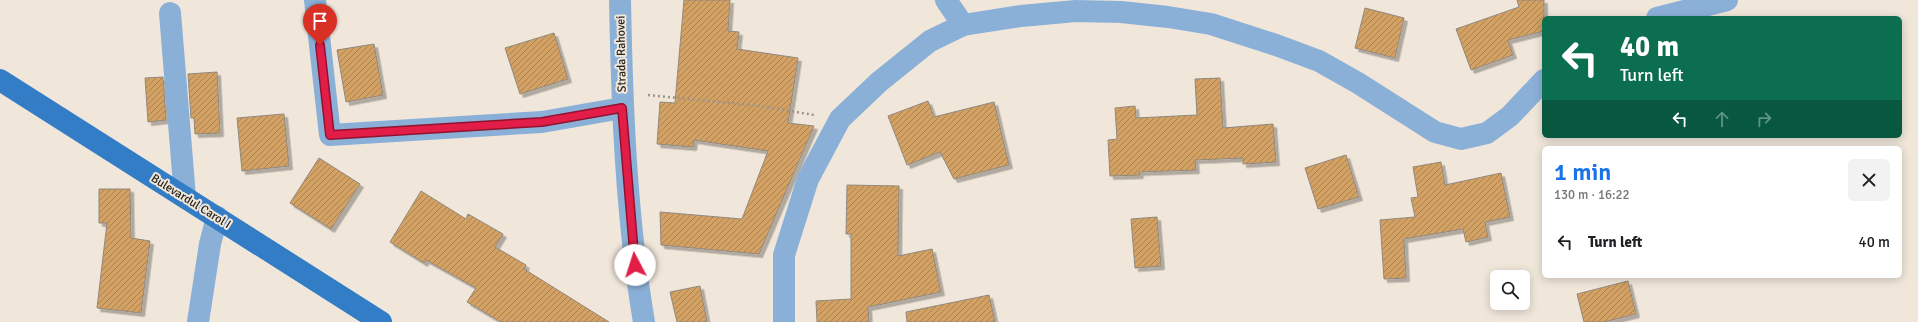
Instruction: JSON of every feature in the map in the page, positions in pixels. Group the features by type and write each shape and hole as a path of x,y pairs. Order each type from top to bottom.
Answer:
{"main road":[{"name":"Bulevardul Carol I","path":"0,80 381,322"}],"street":[{"path":"315,0 330,135 542,122 622,100"},
{"name":"Strada Rahovei","path":"620,0 622,100 637,281 644,322"},
{"path":"946,0 963,25"},
{"path":"1664,16 1727,0"},
{"path":"784,322 784,255 808,179 840,119 879,82 930,41 963,25 1020,16 1076,11 1121,12 1168,17 1211,24 1276,45 1319,61 1358,83 1435,132 1461,139 1487,133 1510,116 1542,82"},
{"path":"170,13 185,197"},
{"path":"198,322 210,244 217,217"}],"path":[{"path":"622,100 761,106 840,119"}],"building":[{"path":"684,0 730,0 728,31 739,32 737,49 798,58 788,123 814,126 759,254 661,245 660,212 742,219 768,151 694,140 693,147 657,144 660,102 675,103"},
{"path":"1517,0 1544,0 1542,32 1508,40 1513,55 1471,70 1456,29 1519,7"},
{"path":"1365,8 1404,18 1395,58 1355,48"},
{"path":"554,33 568,79 520,94 505,48"},
{"path":"374,44 383,95 346,102 337,50"},
{"path":"217,72 220,133 195,134 194,118 191,118 188,74"},
{"path":"163,77 166,120 148,122 145,78"},
{"path":"1220,78 1223,128 1273,124 1276,162 1243,164 1243,158 1195,160 1196,170 1139,172 1140,175 1110,176 1108,140 1117,139 1115,108 1135,106 1136,118 1197,115 1195,79"},
{"path":"928,101 934,117 994,102 1009,165 954,179 940,152 907,165 888,116"},
{"path":"284,114 289,166 242,171 237,118"},
{"path":"1346,155 1359,197 1318,209 1305,168"},
{"path":"319,158 360,184 331,229 290,203"},
{"path":"1441,162 1445,185 1501,173 1510,217 1485,222 1488,237 1466,242 1463,229 1404,239 1406,278 1384,279 1380,220 1415,217 1411,198 1418,197 1413,167"},
{"path":"847,185 899,186 898,256 932,249 941,292 868,307 869,322 817,322 816,301 851,299 851,234 846,234"},
{"path":"99,189 130,189 131,238 150,241 141,313 97,308 107,223 99,223"},
{"path":"421,191 466,219 468,214 503,234 495,247 526,265 524,269 609,322 501,322 467,302 476,288 426,260 424,263 390,242"},
{"path":"1157,217 1161,266 1135,268 1131,219"},
{"path":"1628,281 1636,314 1604,322 1584,322 1577,294"},
{"path":"700,286 707,322 677,322 670,292"},
{"path":"989,295 995,322 907,322 906,312"}],"route":[{"path":"320,45 330,135 542,122 622,108 635,265"}]}
